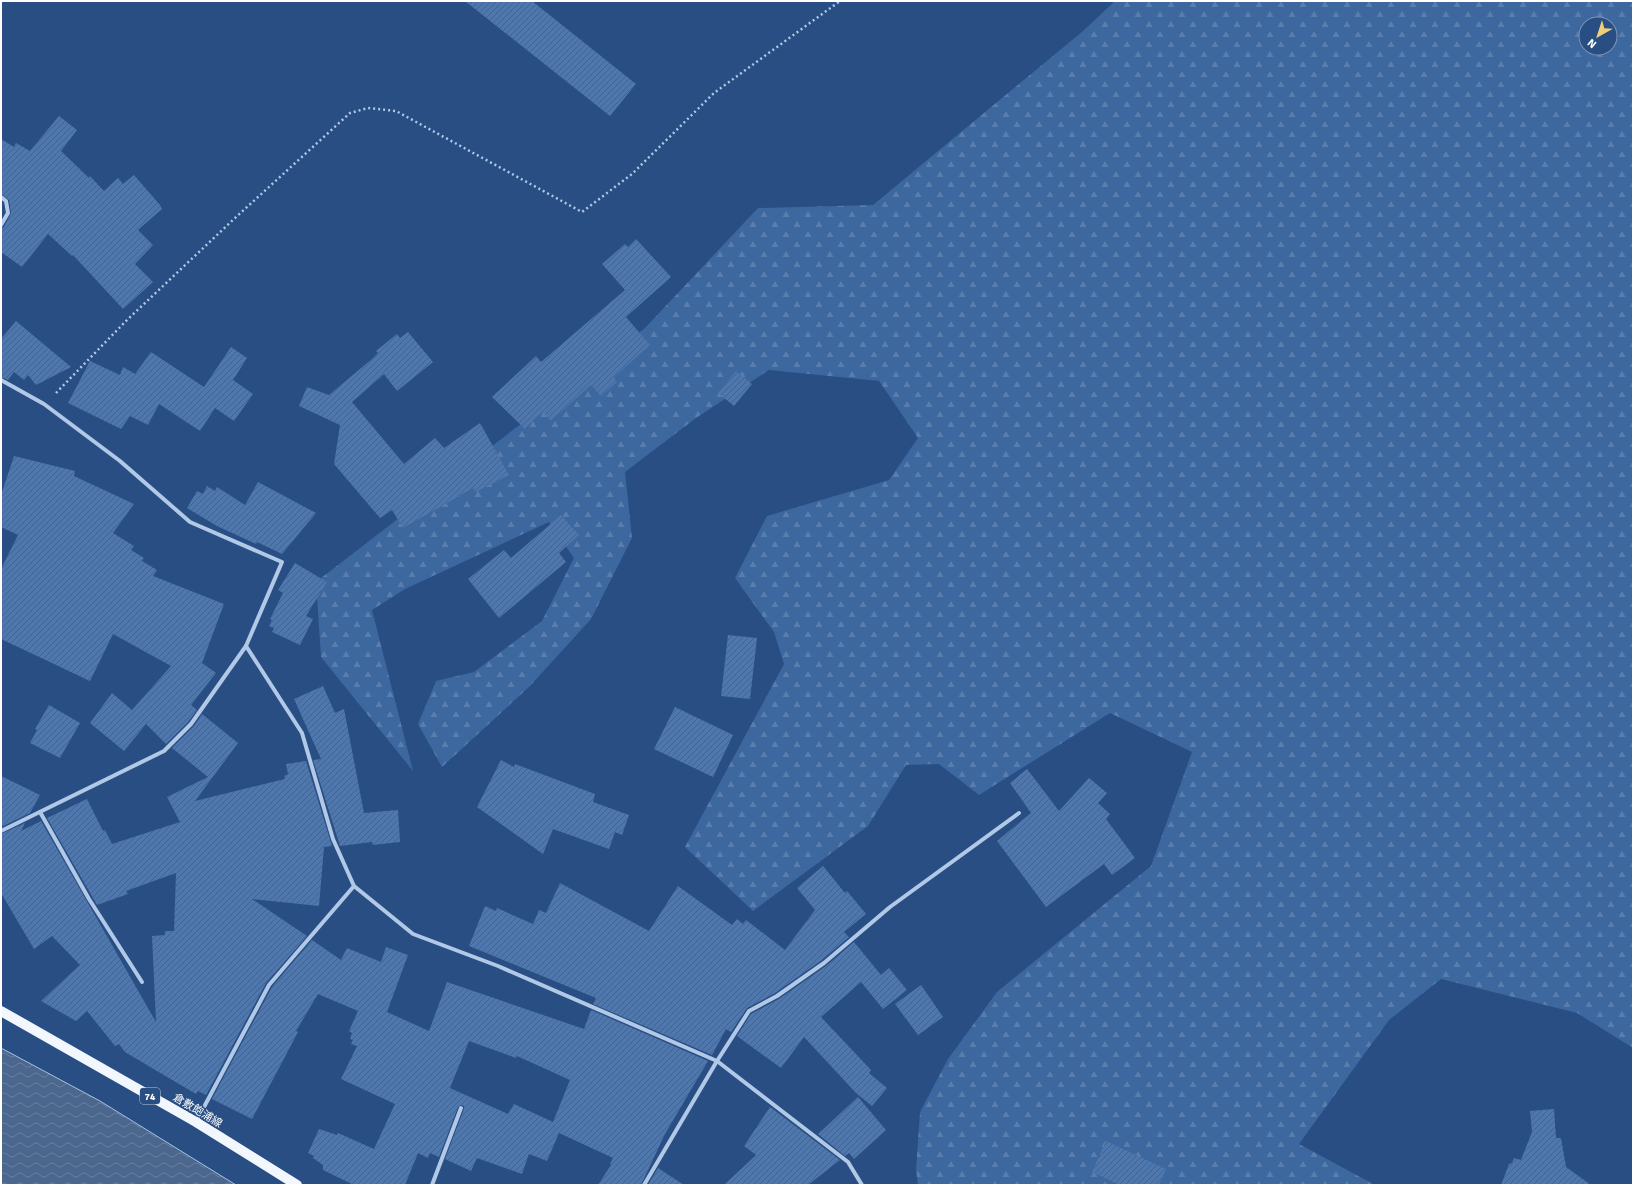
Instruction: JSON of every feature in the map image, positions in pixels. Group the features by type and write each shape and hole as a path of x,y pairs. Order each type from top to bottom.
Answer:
{"main road":[{"name":"倉敷飽浦線","path":"1,1011 196,1122 297,1185"}],"street":[{"path":"1,197 6,200 8,213 1,225"},
{"path":"1,380 44,404 120,461 190,522 282,562 246,646 191,724 164,751 1,831"},
{"path":"246,646 302,733 333,839 354,886 412,934 498,966 717,1061 848,1162 862,1185"},
{"path":"40,812 89,899 142,982"},
{"path":"644,1185 717,1061 750,1011 777,996 824,963 890,907 1019,813"},
{"path":"196,1122 268,985 354,886"},
{"path":"432,1185 462,1108"}],"path":[{"path":"44,404 127,320 235,218 350,113 368,108 396,111 582,212 632,174 714,93 840,1"}],"green space":[{"path":"1115,1 1633,1 1633,1048 1577,1013 1441,979 1389,1020 1299,1144 1375,1185 918,1185 916,1170 920,1112 948,1059 997,992 1151,866 1192,752 1110,713 979,795 939,764 906,765 868,826 753,911 685,847 784,664 774,632 735,578 767,516 889,480 918,438 879,381 769,370 696,418 625,472 632,538 591,619 530,686 442,767 418,724 436,681 474,672 542,621 574,558 549,522 405,589 372,610 413,771 321,657 316,582 645,328 758,208 873,205 1083,31"}],"water":[{"path":"1,1048 100,1101 236,1185 1,1185"}],"building":[{"path":"465,1 532,1 636,84 610,116"},
{"path":"59,116 77,130 61,151 89,178 90,176 104,191 118,178 123,184 134,175 162,209 138,230 153,245 135,264 153,282 123,309 73,255 72,256 48,234 22,267 1,252 1,228 4,227 11,213 9,200 1,194 1,139 14,147 16,143 30,151"},
{"path":"636,239 671,277 626,317 650,345 614,377 617,382 601,396 591,385 551,421 543,412 525,429 492,397 536,356 541,362 625,290 602,264 625,244 628,247"},
{"path":"16,321 71,367 36,385 28,375 24,380 14,372 8,380 1,377 1,339"},
{"path":"408,332 433,362 397,391 384,374 352,402 404,464 435,438 444,448 480,423 509,475 476,492 473,488 403,528 392,510 380,518 334,464 340,425 299,406 307,387 329,395 372,359 378,353 376,351 397,334 400,338"},
{"path":"231,347 247,358 233,380 253,394 234,421 215,408 200,431 159,404 148,425 130,416 121,429 68,403 90,361 120,375 123,367 135,374 151,352 204,387"},
{"path":"736,371 752,384 734,406 718,393"},
{"path":"14,456 75,471 74,476 134,504 113,533 134,546 131,550 144,558 142,561 157,570 153,576 224,604 202,663 216,673 191,705 197,710 188,722 166,744 146,724 124,751 90,723 112,693 132,710 171,666 113,634 90,681 1,639 1,569 18,535 1,527 1,495"},
{"path":"258,482 316,513 282,554 217,526 187,508 197,491 203,494 207,486 215,491 217,487 245,505"},
{"path":"561,515 579,535 559,553 566,562 499,618 468,579 504,550 511,558"},
{"path":"295,563 327,582 306,616 313,619 300,645 272,632 274,628 269,626 272,620 270,619 283,593 278,590"},
{"path":"728,635 757,638 750,699 721,696"},
{"path":"323,686 335,713 344,709 364,813 398,810 400,842 373,845 372,842 340,846 313,760 321,759 294,699"},
{"path":"49,705 80,723 60,758 30,743 37,730 35,729"},
{"path":"675,707 733,735 713,777 654,749"},
{"path":"202,714 238,743 195,801 285,779 284,776 288,774 286,764 306,761 332,846 324,847 319,906 252,899 307,936 266,983 206,1095 198,1091 196,1094 125,1052 119,1044 115,1046 87,1011 76,1021 41,1001 80,965 52,936 34,949 1,893 1,834 25,823 21,831 41,821 156,1022 152,936 165,935 165,931 174,931 176,873 126,891 128,894 97,905 47,818 87,799 103,831 105,830 112,844 180,822 167,797 208,777 172,748 194,726"},
{"path":"501,760 514,767 515,764 595,794 593,802 629,815 622,835 615,832 609,849 553,829 543,854 477,807"},
{"path":"1027,769 1059,811 1089,778 1107,793 1098,803 1110,814 1106,819 1135,858 1112,875 1104,864 1046,907 997,841 1031,813 1010,783"},
{"path":"1,776 40,795 30,813 1,827"},
{"path":"823,866 845,893 847,891 866,914 844,932 849,937 822,960 775,993 747,1008 731,1032 726,1029 712,1055 593,1004 596,998 469,946 485,906 496,911 497,908 533,924 539,910 546,913 560,883 649,931 678,886 732,925 737,919 743,924 746,920 785,950 815,910 797,888"},
{"path":"312,940 341,960 347,948 381,962 386,947 408,955 387,1012 429,1031 447,982 584,1029 591,1010 708,1061 665,1134 641,1185 598,1185 611,1165 610,1164 613,1158 559,1133 547,1161 529,1154 522,1174 477,1158 471,1171 445,1159 464,1109 464,1106 461,1105 458,1107 439,1157 430,1153 428,1158 418,1153 405,1185 354,1185 323,1170 323,1165 313,1158 314,1156 308,1153 319,1129 337,1135 338,1133 374,1149 395,1104 341,1079 357,1046 351,1044 353,1040 350,1039 352,1033 349,1031 358,1011 318,994 296,1031 298,1032 252,1119 212,1099 272,987","holes":["469,1041 516,1058 517,1056 570,1080 553,1122 514,1104 508,1114 450,1088"]},
{"path":"854,942 881,975 889,968 907,990 883,1009 861,982 821,1017 871,1070 869,1073 887,1088 872,1106 856,1093 804,1037 781,1068 737,1036 751,1014 779,999 826,966"},
{"path":"921,985 943,1017 918,1035 895,1004"},
{"path":"858,1097 886,1130 854,1159 849,1153 845,1156 818,1134"},
{"path":"770,1107 840,1160 808,1185 724,1185 756,1155 744,1146"},
{"path":"1554,1109 1556,1138 1561,1138 1566,1167 1591,1185 1501,1185 1509,1164 1512,1163 1514,1158 1521,1160 1532,1132 1530,1111"},
{"path":"1106,1141 1166,1169 1159,1185 1120,1185 1092,1172"},
{"path":"658,1168 684,1185 648,1185"}]}
